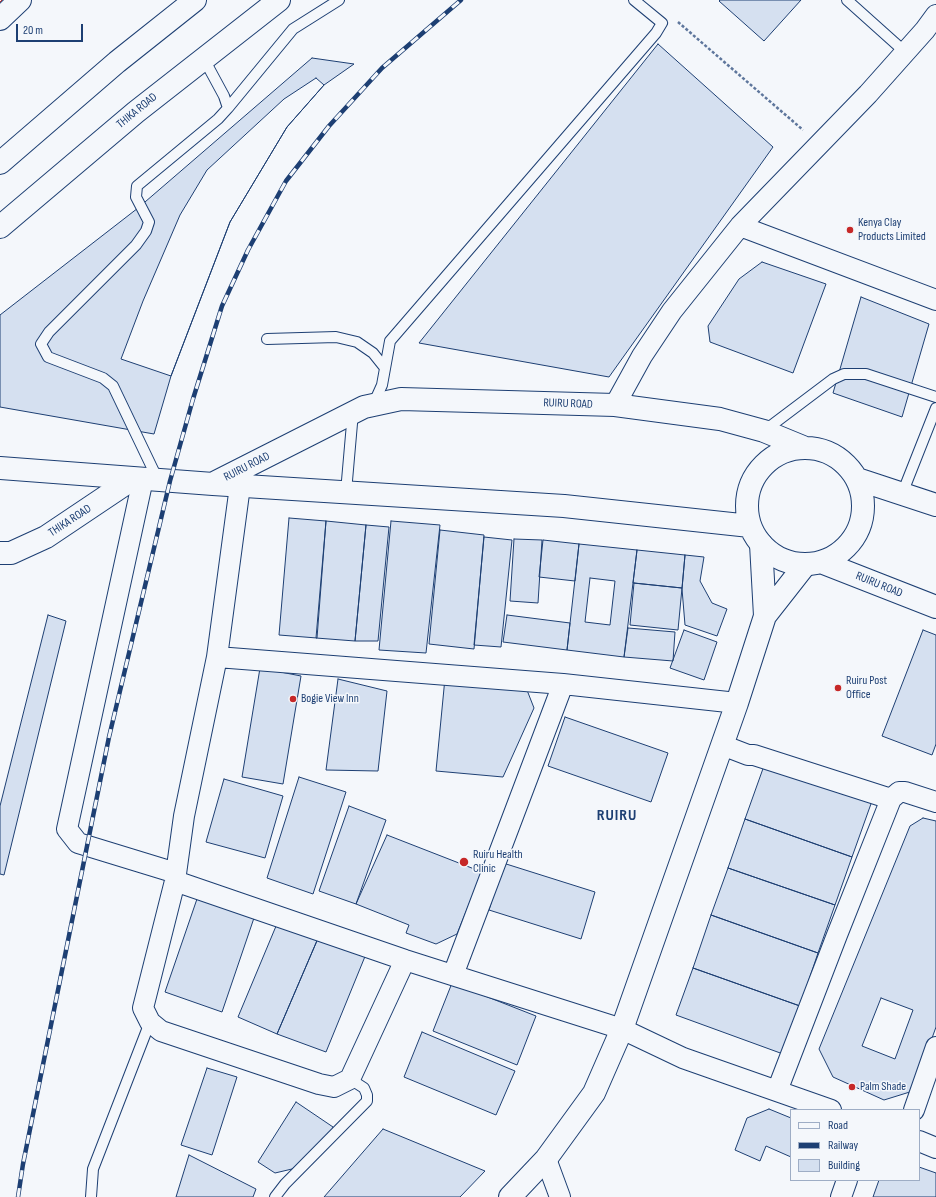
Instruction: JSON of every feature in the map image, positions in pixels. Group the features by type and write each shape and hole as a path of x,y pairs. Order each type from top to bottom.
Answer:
{"main road":[{"path":"0,19 20,0"},
{"path":"117,62 173,0"},
{"path":"0,163 117,62 195,0"},
{"name":"THIKA ROAD","path":"0,228 136,112 279,0"},
{"name":"RUIRU ROAD","path":"213,484 363,409 401,399 615,405 720,419 764,431 803,448"},
{"path":"510,1197 546,1159 594,1093 622,1029 737,703 765,616 756,535 747,504 751,483 763,465 781,452 803,448 825,451 844,462 857,479 863,496 864,507 864,513 859,530 850,544 842,552 813,564 765,616"},
{"path":"0,468 213,484"},
{"name":"THIKA ROAD","path":"0,553 11,553 46,537 145,479"},
{"path":"857,479 936,505"},
{"name":"RUIRU ROAD","path":"213,484 564,506 756,535"},
{"path":"756,535 781,559 813,564"},
{"name":"RUIRU ROAD","path":"813,564 936,608"}],"street":[{"path":"615,405 642,356 672,311 740,226 868,94 925,30 936,15"},
{"path":"740,226 936,300"},
{"path":"145,479 67,829 78,843 404,960 622,1029 683,1058 828,1109"},
{"path":"240,486 217,657 184,816 175,877 143,1008 150,1022 161,1030 319,1084 334,1086 350,1079 404,960"},
{"path":"217,657 563,684 737,703"},
{"path":"453,975 563,684"},
{"path":"722,745 748,756 754,755 891,799"},
{"path":"777,1091 837,934 891,799 899,792 905,792 936,802"},
{"path":"914,1109 936,1047"},
{"path":"920,1141 936,1148"},
{"path":"546,1159 560,1197"},
{"path":"841,1197 847,1181"}],"lane":[{"path":"145,479 113,386 103,378 48,357 41,344 49,332 136,245 146,231 150,222 136,197 138,186 218,119 293,29 339,0"},
{"path":"346,492 363,409 382,385 390,341 656,33 662,23 634,0"},
{"path":"847,0 905,52"},
{"path":"204,59 224,96 228,108"},
{"path":"267,339 336,338 357,342 373,353 385,368"},
{"path":"764,431 833,379 844,374 866,374 936,397"},
{"path":"902,494 936,408"},
{"path":"91,1197 93,1169 150,1022"},
{"path":"275,1197 285,1184 367,1101 367,1095 364,1088 350,1079"}],"path":[{"path":"662,23 674,19 819,143"}],"building":[{"path":"801,0 764,41 719,1"},
{"path":"658,44 773,147 609,377 419,343"},
{"path":"312,58 354,64 324,85 287,127 230,222 171,376 154,434 0,407 0,315 138,208"},
{"path":"316,78 324,85 287,127 230,222 171,376 121,359 143,301 180,215 207,170 284,99"},
{"path":"762,262 826,284 793,373 710,342 708,326 739,279"},
{"path":"861,297 929,324 902,417 833,393"},
{"path":"289,518 326,521 317,638 279,635"},
{"path":"326,521 366,525 355,641 316,638"},
{"path":"391,521 440,525 426,653 379,650"},
{"path":"366,525 389,527 378,641 355,641"},
{"path":"440,530 484,535 474,649 429,644"},
{"path":"484,537 512,540 501,647 474,645"},
{"path":"514,539 542,540 538,603 510,601"},
{"path":"543,540 579,544 575,581 539,577"},
{"path":"579,544 637,550 624,657 567,650","holes":["590,578 615,581 610,625 585,622"]},
{"path":"637,550 685,555 682,588 633,583"},
{"path":"685,555 704,557 700,581 712,603 727,609 717,636 685,625 682,589"},
{"path":"634,583 682,588 678,630 630,625"},
{"path":"48,615 66,621 4,875 0,874 0,806"},
{"path":"507,615 570,623 567,650 503,642"},
{"path":"628,628 675,632 673,661 624,657"},
{"path":"684,630 717,642 704,680 670,668"},
{"path":"923,630 936,635 936,744 932,755 882,736"},
{"path":"260,668 301,676 283,784 242,777"},
{"path":"445,678 525,685 534,708 503,777 436,771"},
{"path":"338,679 387,691 378,771 326,770"},
{"path":"565,717 668,753 651,802 548,766"},
{"path":"765,763 872,801 852,857 745,819"},
{"path":"299,777 346,792 313,894 267,878"},
{"path":"224,779 283,796 265,858 206,842"},
{"path":"349,806 386,820 356,904 319,891"},
{"path":"923,818 936,821 936,1027 913,1091 884,1100 833,1077 819,1049 910,826","holes":["881,998 913,1010 895,1059 862,1046"]},
{"path":"745,819 852,857 835,905 728,868"},
{"path":"387,835 482,872 457,934 436,944 406,933 409,925 356,904"},
{"path":"503,863 595,892 581,939 489,910"},
{"path":"728,868 835,905 818,953 711,915"},
{"path":"198,896 255,915 222,1012 165,992"},
{"path":"711,915 818,953 800,1006 693,968"},
{"path":"279,919 319,936 277,1034 238,1017"},
{"path":"319,936 366,954 326,1052 277,1034"},
{"path":"693,968 800,1006 783,1054 676,1015"},
{"path":"452,983 536,1016 517,1065 433,1031"},
{"path":"422,1032 515,1071 496,1115 404,1077"},
{"path":"207,1068 237,1077 212,1155 181,1145"},
{"path":"296,1102 333,1127 331,1137 292,1169 275,1173 258,1162"},
{"path":"769,1109 790,1118 790,1157 766,1146 760,1161 735,1150 747,1118"},
{"path":"383,1129 485,1171 460,1197 324,1197"},
{"path":"189,1155 256,1189 253,1197 176,1197"},
{"path":"920,1167 936,1173 936,1197 873,1197 879,1181 920,1181"}],"railway":[{"path":"18,1197 23,1164 109,737 170,481 193,399 222,306 248,250 286,181 329,126 382,68 461,0"}],"place":[{"name":"Kenya Clay Products Limited","path":"850,230"},
{"name":"Ruiru Post Office","path":"838,688"},
{"name":"Bogie View Inn","path":"293,699"},
{"name":"Ruiru Health Clinic","path":"464,862"},
{"name":"Palm Shade","path":"852,1087"}],"district":[{"name":"RUIRU","path":"617,816"}]}
